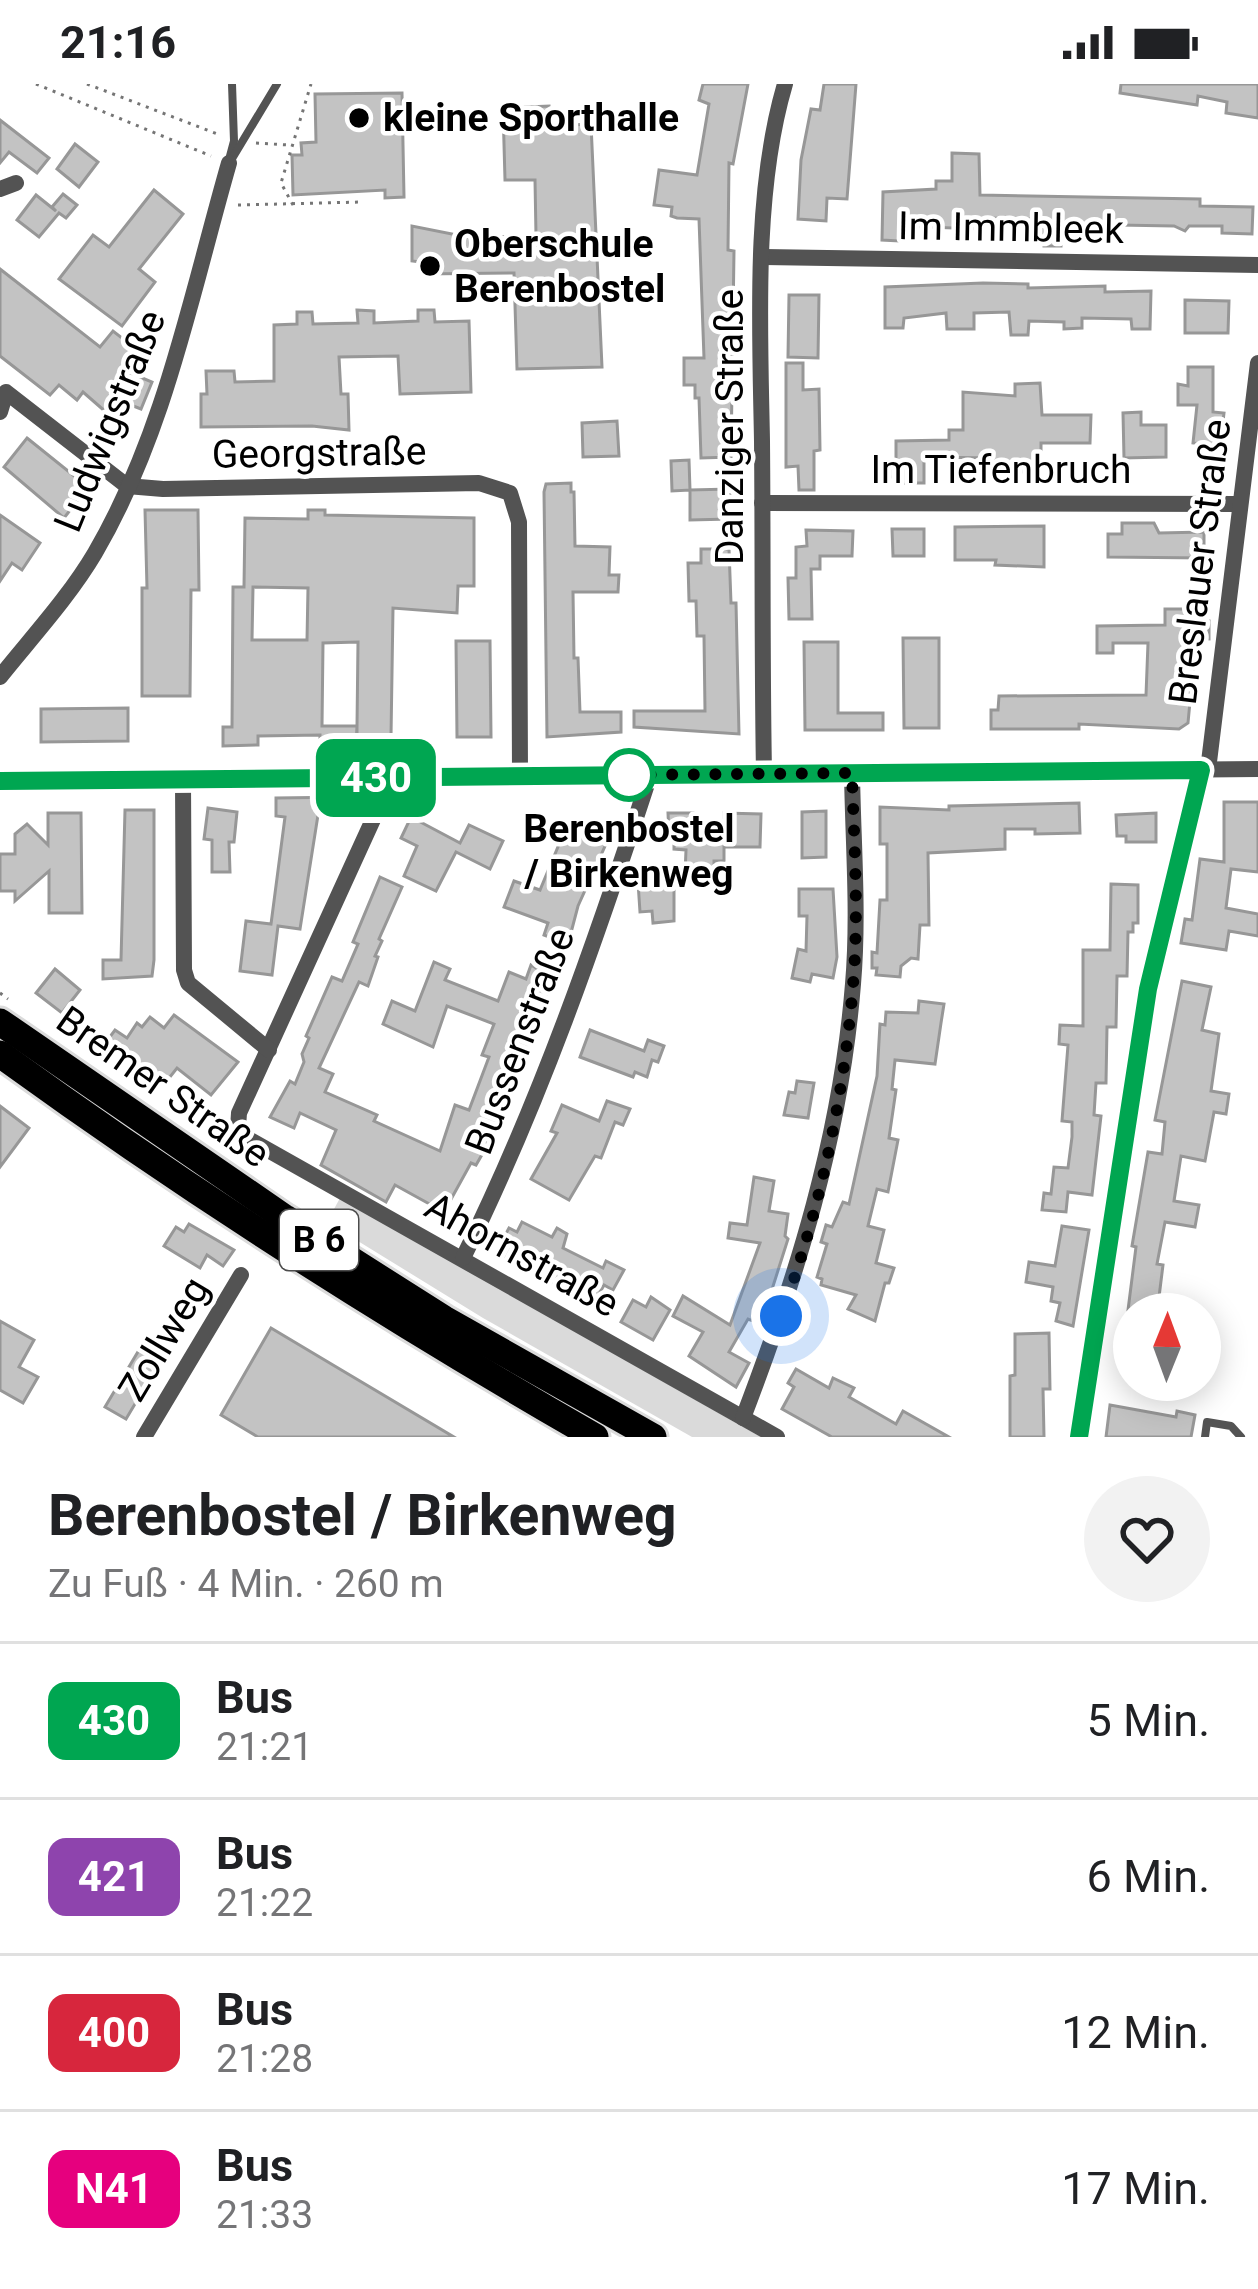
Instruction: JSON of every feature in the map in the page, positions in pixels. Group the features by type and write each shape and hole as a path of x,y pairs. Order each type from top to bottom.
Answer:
{"main road":[{"name":"Bremer Straße","path":"0,1022 325,1244 444,1319 652,1437"},
{"name":"Bremer Straße","path":"0,1054 260,1235 560,1428 595,1437"}],"street":[{"name":"Danziger Straße","path":"764,773 764,257 768,156 785,84"},
{"name":"Ludwigstraße","path":"0,677 84,570 127,487 180,348 229,163"},
{"name":"Im Immbleek","path":"764,257 1258,265"},
{"name":"Breslauer Straße","path":"1078,1437 1127,1107 1156,950 1204,770 1258,363"},
{"path":"3,390 127,487"},
{"path":"0,412 3,390"},
{"name":"Georgstraße","path":"127,487 478,483 510,493 518,522 520,775"},
{"name":"Im Tiefenbruch","path":"762,503 1239,504"},
{"path":"0,781 1258,769"},
{"path":"743,1418 795,1278 838,1102 854,982 852,773"},
{"name":"Bussenstraße","path":"463,1258 551,1060 650,775"},
{"path":"183,781 184,970 196,992 269,1049 392,778"},
{"name":"Ahornstraße","path":"269,1049 239,1113 238,1128 245,1137 777,1437"},
{"name":"Zollweg","path":"144,1437 241,1275"}],"lane":[{"path":"232,84 239,142"},
{"name":"Ludwigstraße","path":"229,163 277,84"},
{"path":"1205,1437 1207,1422 1232,1426 1241,1437"}],"path":[{"path":"35,84 229,163"},
{"path":"87,84 239,142 290,145"},
{"path":"292,205 280,183 311,84"},
{"path":"217,206 362,202"}],"shaded area":[{"path":"340,1198 761,1437 692,1437 327,1222"}],"building":[{"path":"703,84 748,84 733,164 729,163 728,250 734,251 731,457 701,458 699,398 695,398 695,385 684,385 684,358 704,358 699,219 677,218 671,216 672,207 654,205 659,170 697,175 709,104 699,100"},
{"path":"824,84 856,84 847,199 827,198 826,221 798,219 801,160 811,109 820,110"},
{"path":"1121,84 1258,84 1258,118 1226,113 1227,102 1198,96 1197,105 1120,93"},
{"path":"402,93 404,197 385,198 385,190 293,195 292,155 302,155 301,143 316,142 315,94"},
{"path":"549,106 549,126 591,124 602,367 517,369 514,273 422,274 421,262 412,261 412,226 467,237 536,236 535,180 505,180 503,108"},
{"path":"0,120 49,158 37,173 9,152 0,163"},
{"path":"75,144 98,162 79,187 57,169"},
{"path":"952,153 979,154 980,195 1200,199 1200,206 1253,207 1252,234 1222,233 1222,226 1189,226 1185,231 1174,226 1061,224 1061,246 1044,246 1044,219 980,218 980,229 899,226 899,241 882,240 883,192 936,189 936,181 952,181"},
{"path":"154,190 183,214 139,269 155,282 122,326 59,279 93,235 109,247"},
{"path":"63,194 77,205 66,218 59,213 39,237 17,220 36,195 56,211 52,207"},
{"path":"0,269 100,347 113,331 149,359 135,375 152,382 141,409 118,400 107,413 83,392 77,400 59,385 50,395 0,356"},
{"path":"983,283 1151,291 1150,329 1132,329 1131,319 1082,318 1082,328 1029,321 1028,335 1011,335 1009,312 974,313 974,329 947,329 946,313 904,318 903,328 885,328 885,287"},
{"path":"789,295 819,295 818,358 788,357"},
{"path":"1185,300 1229,301 1228,333 1185,333"},
{"path":"357,310 374,311 374,323 418,321 418,310 434,310 435,322 469,321 471,392 400,394 398,356 339,357 341,394 348,394 349,430 201,427 206,371 234,371 235,382 274,381 274,325 297,324 297,312 312,312 313,324 358,323"},
{"path":"786,363 803,363 803,390 819,389 820,450 814,451 814,490 799,490 798,466 786,467"},
{"path":"1188,367 1213,367 1213,412 1224,413 1220,446 1193,443 1197,405 1178,405 1178,384 1188,386"},
{"path":"1040,383 1042,415 1091,415 1090,443 1041,443 1041,472 991,472 991,458 924,457 924,483 896,483 896,477 880,477 879,460 896,460 896,441 949,440 949,430 963,430 963,392 1015,396 1015,384"},
{"path":"1141,412 1141,425 1166,425 1166,457 1124,458 1123,413"},
{"path":"617,421 619,456 583,457 582,423"},
{"path":"27,438 88,487 64,518 4,467"},
{"path":"689,460 690,490 672,491 671,461"},
{"path":"571,483 575,546 610,547 609,575 619,575 618,592 573,592 580,712 621,712 621,732 547,737 544,492 546,484"},
{"path":"730,489 730,519 690,520 690,490"},
{"path":"145,510 198,510 199,590 191,590 190,696 142,696"},
{"path":"308,510 325,510 325,515 474,518 474,586 458,586 457,613 393,608 391,737 357,736 357,726 356,745 320,745 320,735 258,736 258,745 223,746 223,727 232,727 233,587 244,587 245,518 308,519","holes":["253,587 308,588 307,640 252,640","358,642 357,726 322,726 323,643"]},
{"path":"0,515 40,543 22,570 12,563 0,581"},
{"path":"1122,523 1154,523 1159,533 1204,532 1204,558 1108,557 1108,534 1122,534"},
{"path":"1044,526 1044,567 955,560 955,527"},
{"path":"892,529 924,529 924,556 893,556"},
{"path":"806,530 853,531 852,556 820,556 820,569 811,569 812,619 789,619 788,578 796,578 796,547 807,546"},
{"path":"701,549 729,549 731,603 736,603 739,734 634,727 634,711 705,711 704,636 697,636 696,601 689,601 688,563 701,563"},
{"path":"1165,609 1200,609 1200,621 1209,621 1209,639 1196,638 1188,723 1179,729 1079,724 1079,729 991,729 991,710 998,710 999,696 1146,695 1148,643 1113,643 1113,653 1097,653 1097,626 1165,625"},
{"path":"903,638 939,638 939,728 904,728"},
{"path":"456,641 490,641 491,737 457,737"},
{"path":"804,642 838,642 838,713 883,713 883,730 805,730"},
{"path":"128,708 128,741 41,742 41,709"},
{"path":"351,797 351,815 318,815 300,929 278,926 272,975 240,971 246,921 271,924 285,817 276,816 276,798"},
{"path":"1224,802 1258,802 1258,872 1231,869 1226,908 1258,914 1258,936 1229,931 1226,950 1181,943 1185,919 1192,920 1200,859 1224,862"},
{"path":"1079,803 1080,833 1005,829 1005,849 928,853 929,925 920,925 918,959 901,966 900,977 876,975 872,952 877,953 880,900 887,900 887,844 880,844 880,807 949,810 949,806"},
{"path":"208,808 237,812 234,842 229,842 230,872 212,872 212,840 204,839"},
{"path":"125,810 154,810 152,976 103,979 103,960 121,960"},
{"path":"826,811 826,857 802,858 802,812"},
{"path":"48,813 81,813 82,913 49,913 49,871 15,901 15,891 0,891 0,854 15,854 15,834 27,824 48,845"},
{"path":"668,813 693,813 694,833 724,834 724,813 761,814 760,847 724,847 724,861 714,861 714,873 685,874 686,850 674,849"},
{"path":"1156,813 1156,842 1126,842 1126,836 1117,836 1116,815"},
{"path":"411,817 460,843 469,825 503,841 490,869 456,852 436,891 404,876 417,846 401,838"},
{"path":"586,826 610,835 578,906 568,944 544,935 548,923 504,907 514,881 540,890 565,830 582,836"},
{"path":"380,877 402,887 379,939 368,986 359,982 319,1068 333,1074 325,1092 377,1115 374,1121 440,1151 455,1105 469,1110 489,1057 482,1055 494,1024 447,1006 433,1047 383,1024 392,1001 415,1011 434,962 450,969 445,980 498,1001 509,972 526,979 531,965 553,978 491,1139 476,1165 471,1163 444,1212 395,1185 386,1202 321,1165 336,1130 300,1113 294,1128 270,1117 290,1081 295,1084 304,1062 306,1036 332,977 342,981"},
{"path":"638,882 674,882 674,921 653,923 652,911 640,912"},
{"path":"1111,884 1138,885 1138,923 1128,932 1127,976 1117,976 1116,1027 1107,1027 1106,1083 1096,1083 1094,1115 1101,1116 1092,1195 1068,1192 1066,1212 1042,1210 1044,1193 1051,1194 1054,1167 1068,1168 1072,1137 1072,1122 1062,1121 1068,1045 1059,1044 1060,1025 1083,1026 1083,950 1110,950"},
{"path":"799,889 833,889 837,957 833,978 812,974 810,982 792,978 798,949 806,951 807,916 799,916"},
{"path":"55,969 80,990 62,1013 36,993"},
{"path":"1182,981 1211,987 1202,1030 1219,1034 1211,1091 1229,1094 1226,1114 1214,1112 1205,1161 1181,1156 1174,1201 1199,1205 1195,1227 1165,1222 1157,1264 1163,1265 1160,1293 1130,1293 1136,1247 1132,1246 1148,1152 1162,1154 1165,1122 1155,1120"},
{"path":"919,1001 944,1004 935,1064 895,1060 889,1138 898,1140 888,1192 877,1189 868,1226 884,1230 876,1263 894,1268 875,1321 848,1309 856,1295 821,1285 817,1277 827,1244 821,1242 826,1225 832,1227 843,1202 849,1204 877,1076 880,1024 885,1025 886,1012 918,1013"},
{"path":"174,1015 238,1062 211,1095 177,1068 166,1082 147,1068 143,1073 106,1042 115,1030 127,1038 137,1023 142,1027 150,1017 164,1028"},
{"path":"590,1030 644,1051 648,1040 664,1046 658,1062 652,1060 647,1077 635,1072 633,1077 580,1057"},
{"path":"797,1081 814,1083 808,1118 784,1115"},
{"path":"607,1101 630,1109 623,1125 615,1122 601,1158 595,1156 569,1200 531,1179 557,1133 551,1131 562,1105 599,1121"},
{"path":"0,1106 29,1128 0,1167"},
{"path":"754,1177 774,1181 769,1211 788,1214 788,1239 761,1324 748,1319 729,1352 749,1363 736,1387 689,1356 703,1332 673,1316 683,1296 730,1325 760,1243 728,1238 730,1223 747,1225"},
{"path":"522,1222 552,1237 557,1228 567,1234 563,1248 603,1268 606,1261 624,1270 613,1290 604,1285 593,1305 496,1252 509,1228 517,1232"},
{"path":"189,1224 234,1250 223,1266 207,1255 200,1268 164,1246 176,1227 184,1232"},
{"path":"1062,1226 1089,1230 1073,1326 1056,1321 1060,1303 1051,1301 1053,1287 1026,1282 1029,1262 1055,1266"},
{"path":"651,1297 670,1310 653,1340 621,1322 633,1300 646,1307"},
{"path":"0,1321 34,1340 19,1367 38,1377 23,1403 0,1390"},
{"path":"271,1328 454,1437 258,1437 221,1415"},
{"path":"1049,1333 1050,1389 1043,1389 1044,1437 1010,1437 1015,1334"},
{"path":"139,1350 160,1362 126,1419 105,1407"},
{"path":"796,1369 829,1388 833,1378 854,1388 849,1397 896,1424 903,1411 949,1437 832,1437 782,1409 794,1387 788,1383"},
{"path":"1110,1405 1176,1417 1177,1411 1195,1415 1191,1437 1106,1437"}],"bus line":[{"name":"430","path":"0,781 1201,770 1148,989 1079,1437"}],"place":[{"name":"kleine Sporthalle","path":"359,118"},
{"name":"Oberschule Berenbostel","path":"430,266"},
{"name":"Berenbostel / Birkenweg","path":"629,775"}],"route":[{"path":"629,775 852,773 855,932 847,1042 827,1156 781,1316"}]}
